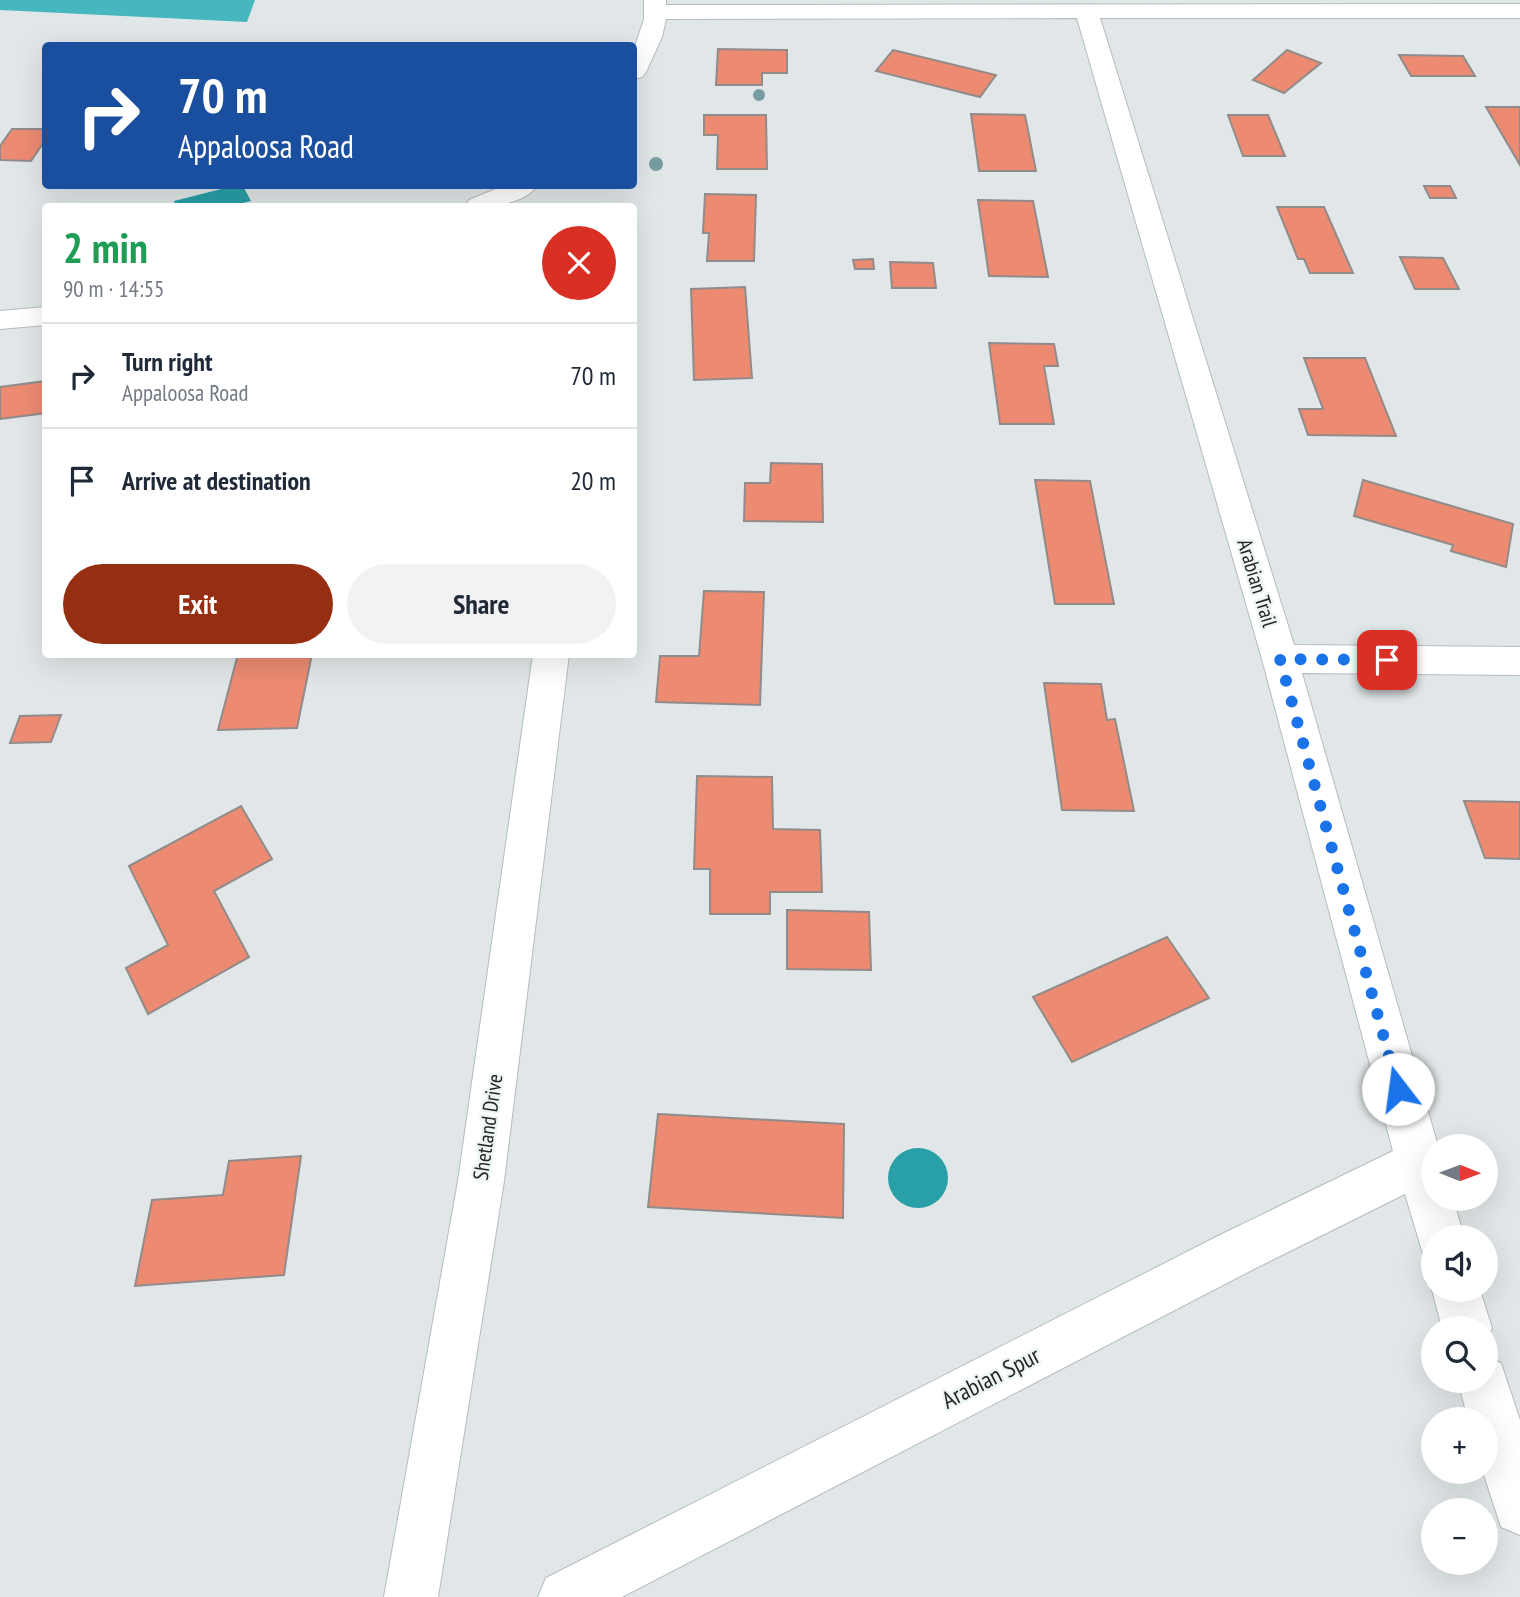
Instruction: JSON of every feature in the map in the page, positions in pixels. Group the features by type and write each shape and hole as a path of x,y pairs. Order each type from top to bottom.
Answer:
{"street":[{"path":"637,66 651,36 656,6 1087,13 1520,11"},
{"name":"Arabian Trail","path":"1087,13 1280,659 1436,1225"},
{"path":"485,203 519,189"},
{"path":"522,189 538,203"},
{"path":"0,320 42,316"},
{"name":"Shetland Drive","path":"411,1597 481,1181 550,658"},
{"path":"1280,659 1520,661"},
{"name":"Arabian Spur","path":"565,1597 1224,1258 1418,1163"},
{"path":"1486,1393 1520,1508"}],"shaded area":[{"path":"0,0 255,0 247,22 0,10"},
{"path":"221,189 245,189 251,201 175,203 174,201"},
{"path":"912,1148 924,1148 943,1161 948,1178 946,1190 935,1203 924,1208 912,1208 893,1195 888,1184 888,1172 901,1153"}],"building":[{"path":"718,49 787,50 787,73 762,73 762,85 716,85"},
{"path":"893,50 996,75 980,97 876,71"},
{"path":"1287,50 1321,63 1284,93 1253,80"},
{"path":"1399,55 1463,56 1475,76 1411,76"},
{"path":"1486,107 1520,107 1520,165"},
{"path":"971,114 1025,115 1036,171 979,171"},
{"path":"704,115 766,115 767,169 717,169 718,135 704,135"},
{"path":"1228,115 1268,115 1285,156 1243,156"},
{"path":"12,129 42,129 42,145 31,161 0,160 0,146"},
{"path":"1424,186 1450,186 1456,198 1430,198"},
{"path":"705,194 756,195 754,261 707,261 709,233 703,233"},
{"path":"978,200 1033,201 1048,277 989,276"},
{"path":"1277,207 1324,207 1353,273 1310,273 1304,259 1298,259"},
{"path":"1400,257 1443,258 1459,289 1415,289"},
{"path":"873,259 874,269 855,269 853,260"},
{"path":"890,262 933,263 936,288 892,288"},
{"path":"745,287 752,378 694,380 691,289"},
{"path":"989,343 1054,344 1058,366 1044,366 1054,424 1000,424"},
{"path":"1304,358 1365,358 1396,436 1308,435 1299,409 1323,409"},
{"path":"42,382 42,414 0,419 0,387"},
{"path":"771,463 822,464 823,522 744,521 745,483 770,483"},
{"path":"1035,480 1090,481 1114,604 1055,604"},
{"path":"1363,480 1513,524 1506,567 1451,551 1453,545 1354,516"},
{"path":"704,591 764,592 760,705 656,702 660,656 699,656"},
{"path":"237,658 311,658 297,728 218,730"},
{"path":"1044,683 1101,684 1107,720 1115,719 1134,811 1062,810"},
{"path":"61,715 51,742 10,743 20,716"},
{"path":"697,776 772,777 773,829 820,830 822,892 770,892 770,914 710,914 710,869 694,869"},
{"path":"1464,801 1520,802 1520,859 1485,858"},
{"path":"241,806 272,859 214,891 249,957 148,1014 126,968 168,945 129,866"},
{"path":"787,910 869,912 871,970 787,969"},
{"path":"1167,937 1209,998 1072,1062 1033,997"},
{"path":"658,1114 844,1124 843,1218 648,1207"},
{"path":"301,1156 284,1275 135,1286 152,1200 223,1195 229,1161"}],"route":[{"path":"1387,660 1280,659 1398,1089"}]}
